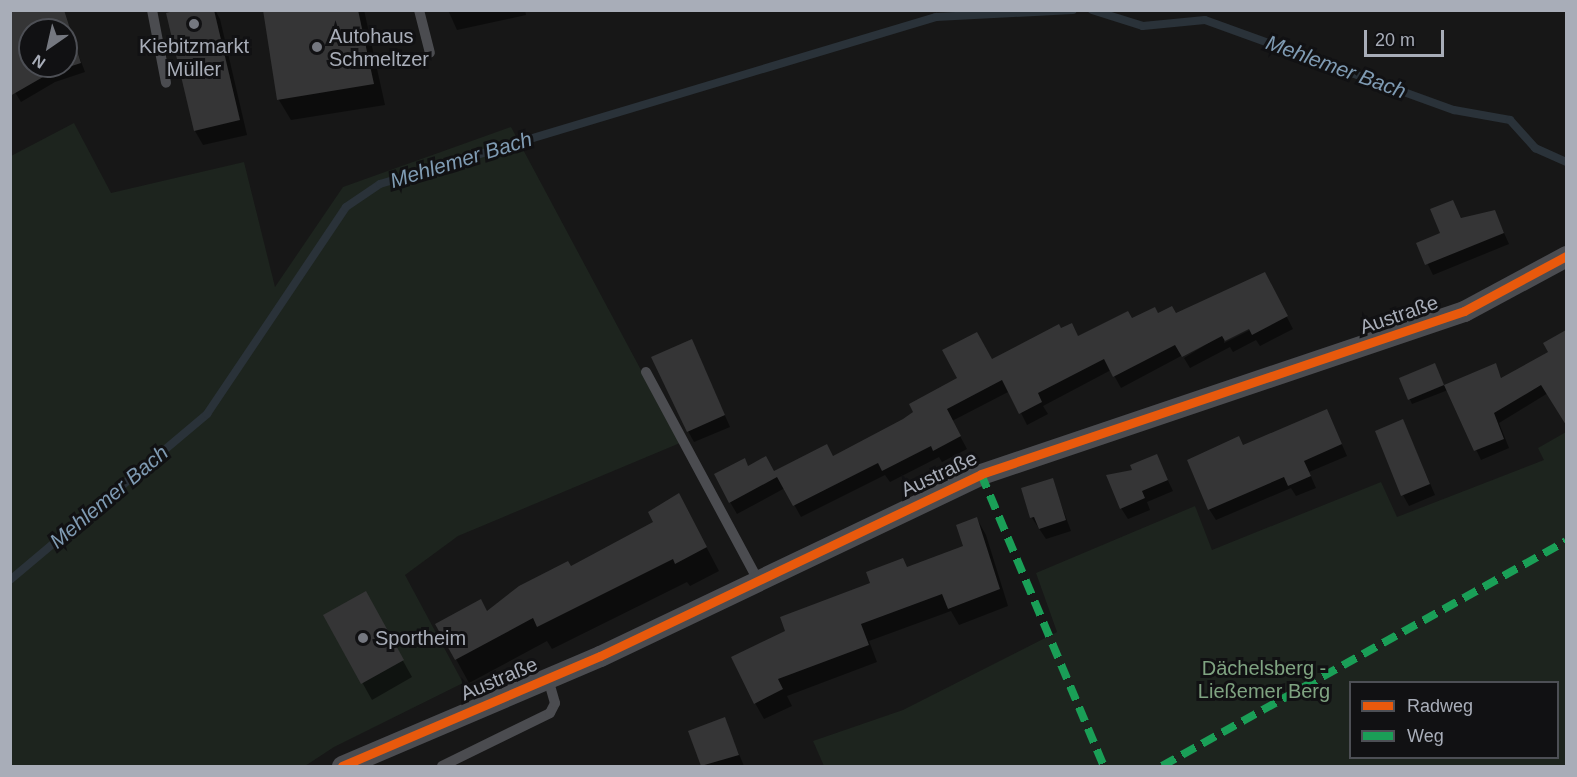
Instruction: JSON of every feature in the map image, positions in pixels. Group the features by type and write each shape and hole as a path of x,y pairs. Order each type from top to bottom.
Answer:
{"street":[{"name":"Austraße","path":"342,766 548,678 981,474 1464,311 1566,256"}],"lane":[{"path":"152,10 166,83"},
{"path":"419,10 429,52"},
{"path":"646,372 758,580"},
{"path":"442,766 550,713 555,703 548,678"}],"green space":[{"path":"74,123 111,193 244,162 275,287 343,187 511,127 680,443 458,536 405,575 463,683 334,747 305,766 11,766 11,156"},
{"name":"Dächelsberg - Ließemer Berg","path":"1566,432 1566,766 824,766 813,741 903,710 1057,632 1036,573 1195,506 1212,550 1381,482 1397,517 1544,460 1538,448"}],"building":[{"path":"10,10 64,10 67,18 18,18 18,78 41,78 10,96"},
{"path":"178,10 214,10 240,120 194,131 166,13"},
{"name":"Autohaus Schmeltzer","path":"263,10 358,10 374,84 277,100"},
{"path":"1453,200 1461,218 1495,210 1504,233 1425,265 1416,243 1440,233 1430,209"},
{"path":"1265,272 1288,316 1252,335 1249,329 1225,341 1222,336 1182,357 1175,345 1113,377 1104,359 1038,393 1042,402 1019,414 1002,380 947,409 961,436 933,451 931,446 882,471 878,463 793,506 777,477 729,503 714,474 745,458 748,466 766,456 774,471 827,444 833,456 903,419 913,412 909,404 957,378 942,350 977,332 992,359 1059,324 1061,328 1072,323 1078,336 1128,311 1132,318 1155,307 1158,313 1172,306 1176,313"},
{"path":"1566,330 1566,425 1541,385 1494,413 1504,439 1474,451 1444,385 1496,363 1501,378 1548,352 1543,343"},
{"path":"692,339 725,415 687,432 651,357"},
{"path":"1435,363 1444,385 1408,400 1399,378"},
{"path":"1327,409 1342,444 1304,461 1311,476 1288,486 1284,477 1208,510 1187,460 1239,436 1243,445"},
{"path":"1403,419 1430,484 1401,496 1375,431"},
{"path":"1157,454 1168,480 1142,491 1145,498 1120,509 1106,475 1132,470 1130,465"},
{"path":"1053,478 1066,520 1039,529 1034,517 1030,518 1021,488"},
{"path":"679,493 707,547 675,564 673,559 537,627 533,618 455,660 435,624 481,599 487,611 519,586 568,561 571,566 653,522 648,512"},
{"path":"977,517 1000,589 948,609 942,594 861,624 869,645 778,679 783,689 754,704 731,657 785,631 780,617 870,583 866,572 903,558 907,567 963,546 956,525"},
{"name":"Sportheim","path":"366,591 404,660 361,684 323,615"},
{"path":"725,717 739,755 701,766 688,731"}],"waterway":[{"name":"Mehlemer Bach","path":"10,580 207,414 346,207 380,184 936,17 1073,10"},
{"name":"Mehlemer Bach","path":"1092,10 1143,26 1205,20 1454,110 1510,120 1535,148 1566,162"}],"marked path":[{"path":"981,474 1104,766"},
{"path":"1162,766 1566,541"}],"cycle path":[{"path":"342,766 600,656 981,474 1464,311 1566,256"}],"place":[{"name":"Kiebitzmarkt Müller","path":"194,24"},
{"name":"Autohaus Schmeltzer","path":"317,47"},
{"name":"Sportheim","path":"363,638"}]}
